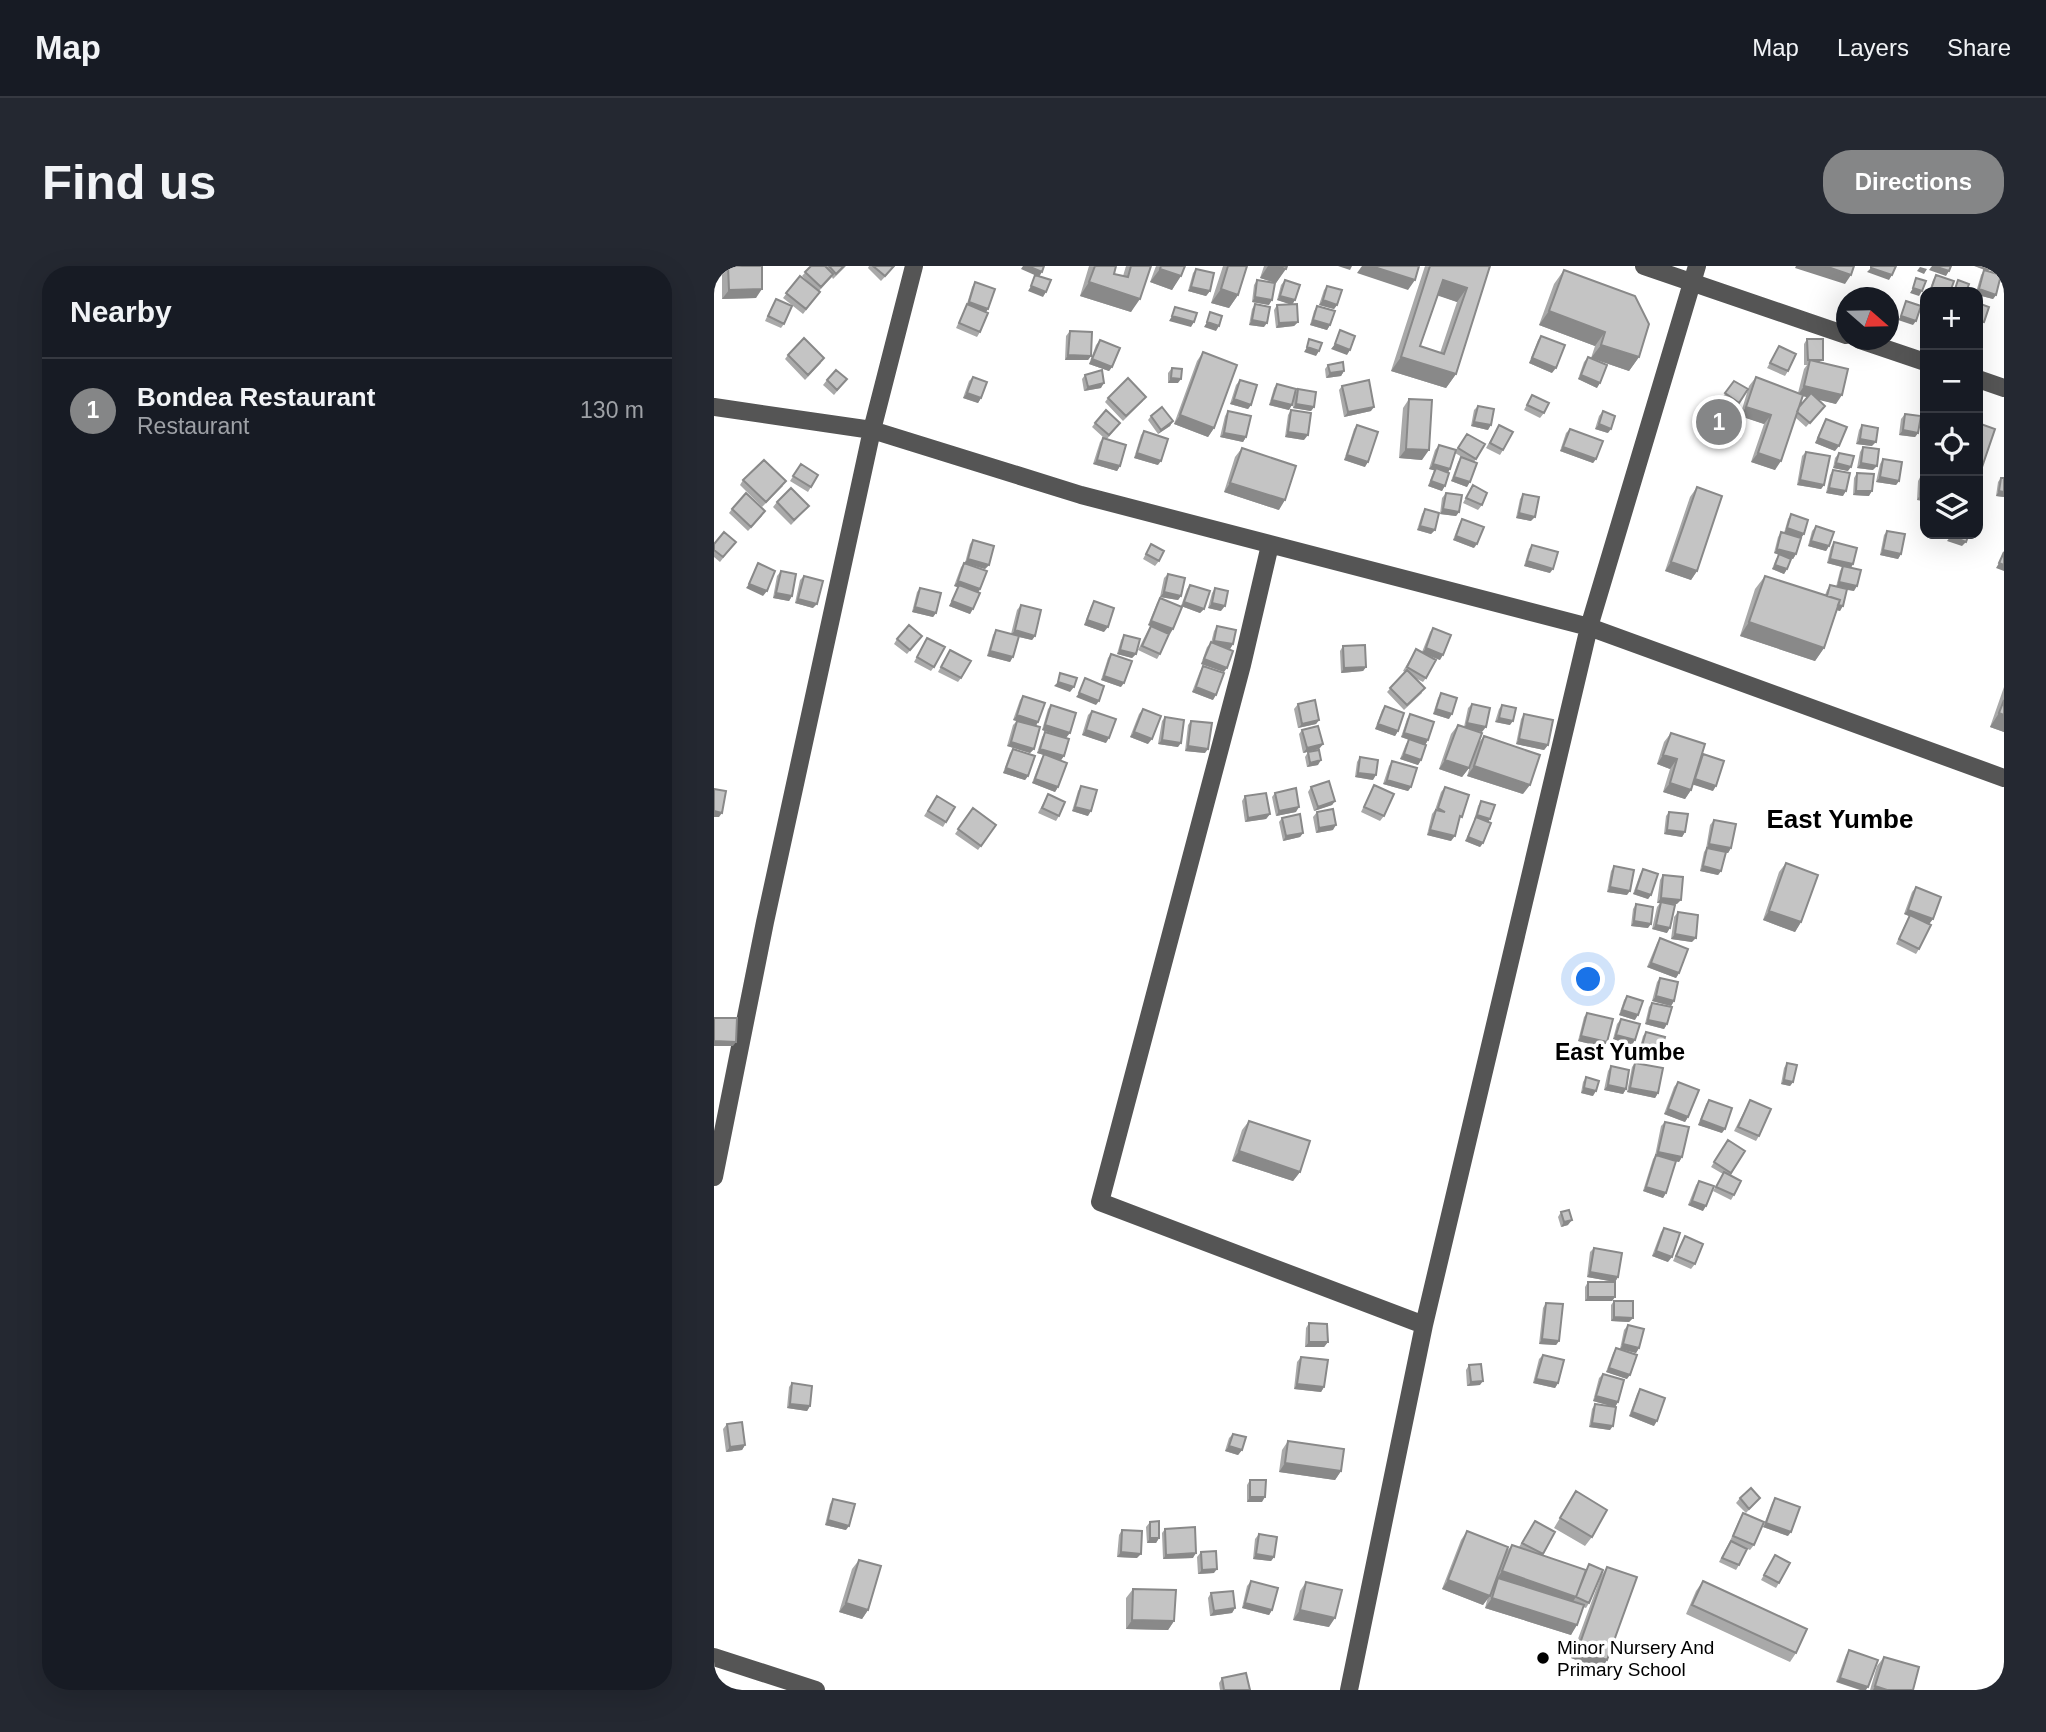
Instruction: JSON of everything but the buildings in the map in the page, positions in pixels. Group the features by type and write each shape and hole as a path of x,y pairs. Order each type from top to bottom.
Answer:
{"street":[{"path":"714,1177 765,922 872,430 914,266"},
{"path":"1644,266 1695,274 1836,331"},
{"path":"1349,1690 1424,1325 1589,627 1695,274"},
{"path":"1890,350 1920,360"},
{"path":"1983,381 2004,388"},
{"path":"714,407 872,430 1081,495 1589,627 2004,778"},
{"path":"1270,545 1242,665 1100,1202 1424,1325"},
{"path":"714,1657 816,1690"}],"place":[{"name":"Bondea Restaurant","path":"1719,422"},
{"name":"Minor Nursery And Primary School","path":"1543,1658"}],"district":[{"name":"East Yumbe","path":"1840,819"},
{"name":"East Yumbe","path":"1620,1052"}]}
